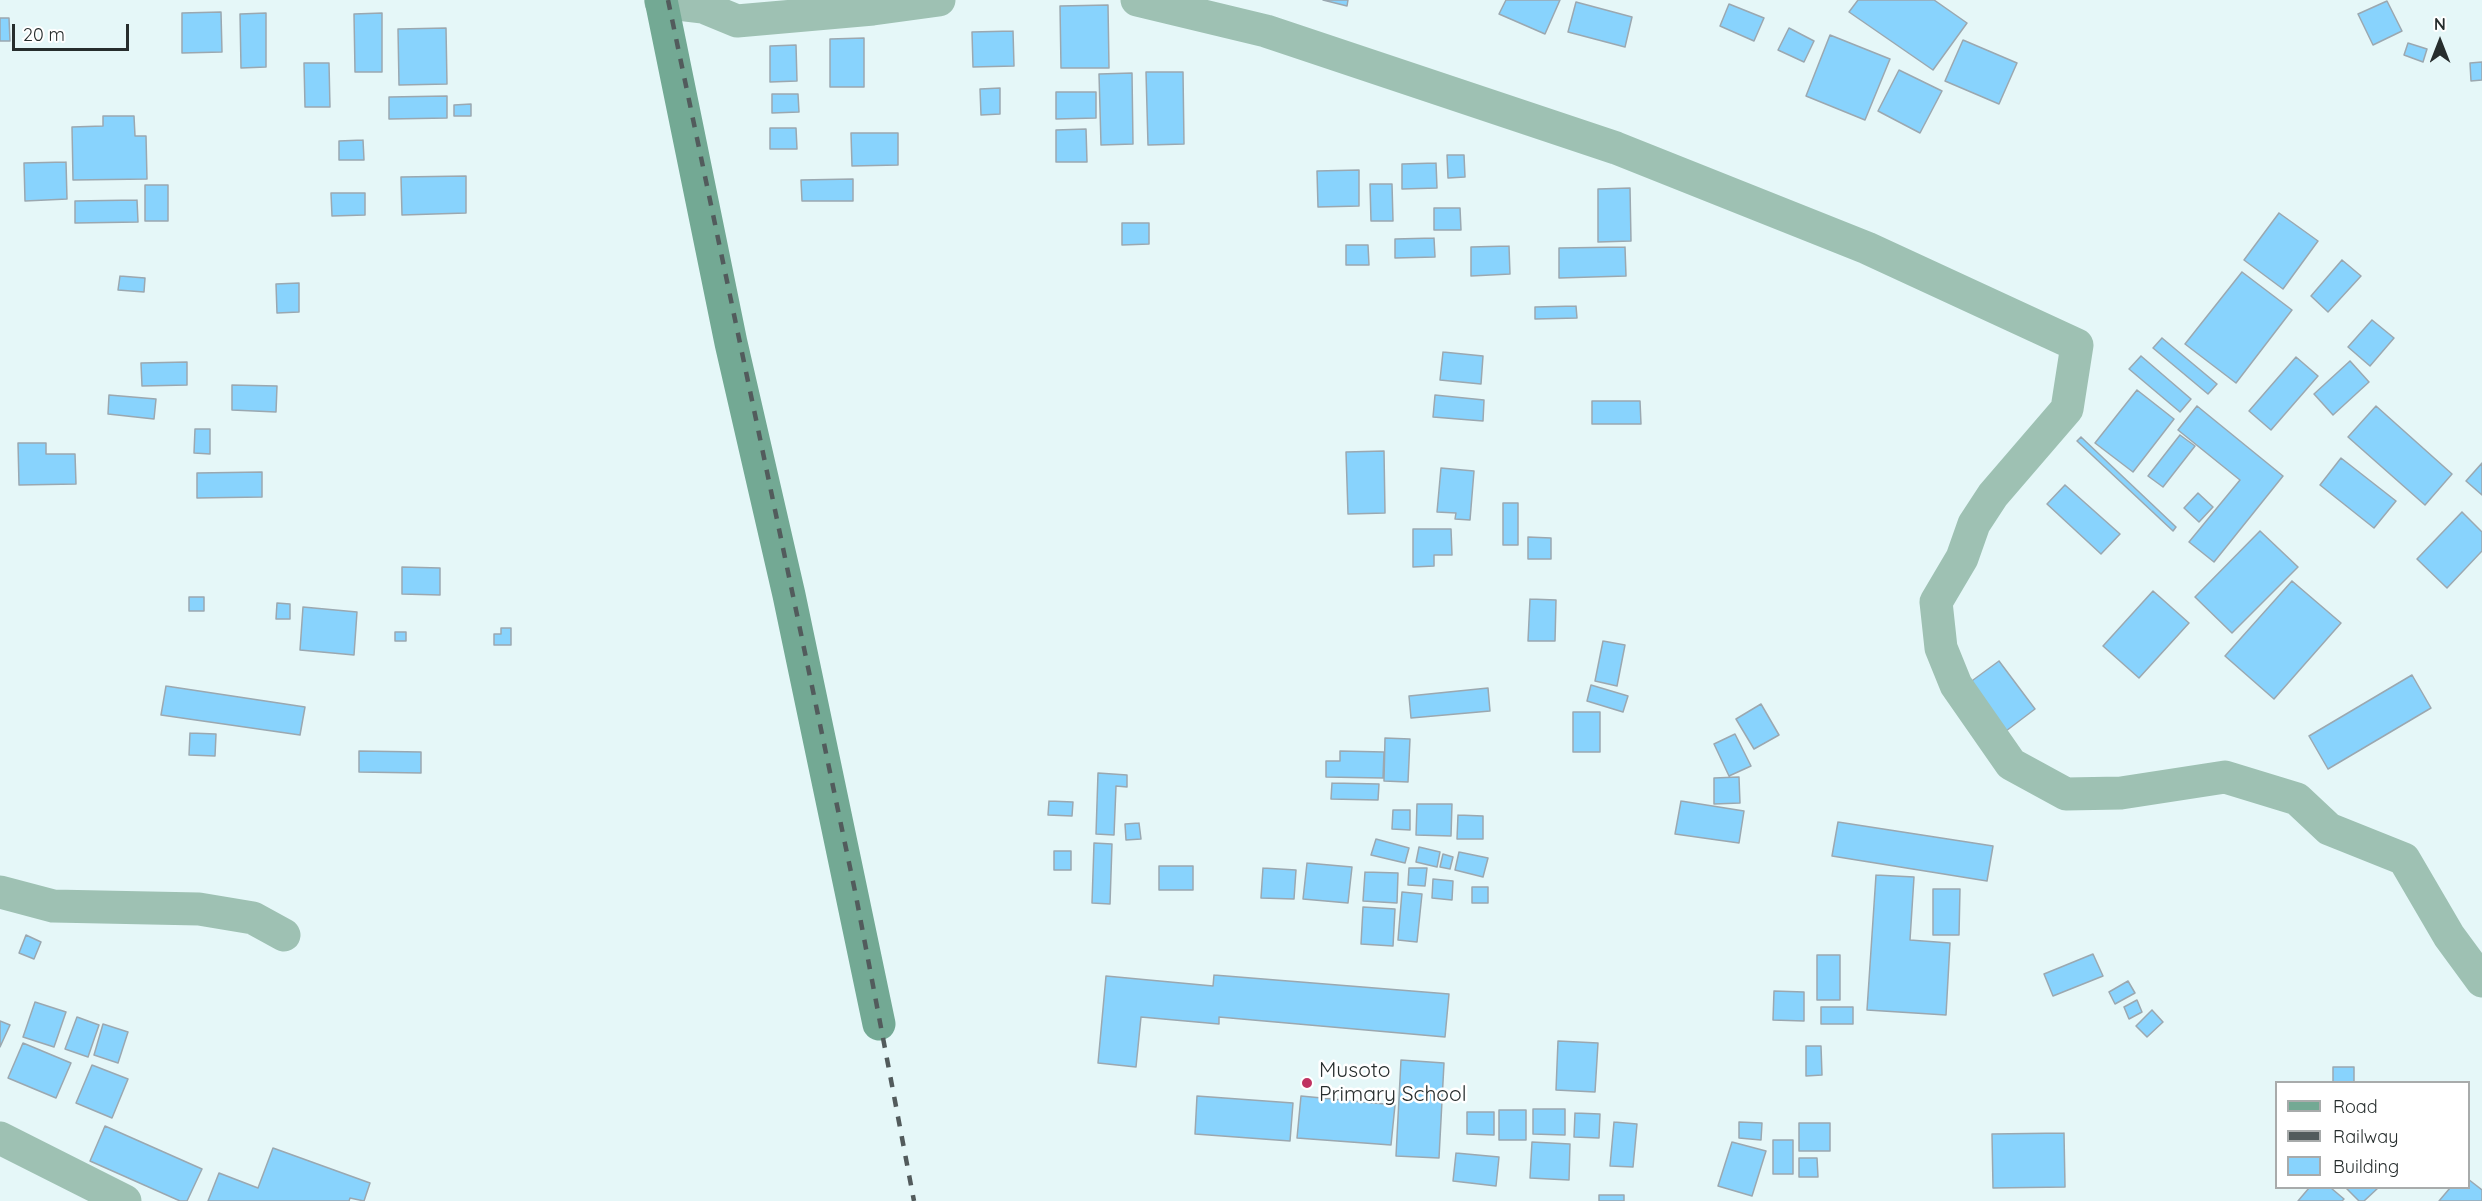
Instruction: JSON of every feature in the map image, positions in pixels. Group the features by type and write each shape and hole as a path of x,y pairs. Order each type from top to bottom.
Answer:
{"main road":[{"path":"661,1 731,343 789,595 879,1024"}],"street":[{"path":"661,1 703,7 737,21 873,9 939,0"},
{"path":"1137,0 1266,31 1616,148 1867,248 2077,345 2067,409 1993,495 1974,524 1962,558 1936,602 1941,648 1956,685 2011,764 2066,794 2121,793 2225,777 2297,799 2330,829 2404,859 2449,936 2482,981"},
{"path":"0,892 53,906 199,909 253,918 284,935"},
{"path":"0,1138 125,1201"}],"building":[{"path":"1323,0 1348,0 1347,6"},
{"path":"1506,0 1560,0 1545,34 1499,14"},
{"path":"1858,0 1934,0 1967,23 1933,70 1849,12"},
{"path":"2387,1 2402,31 2373,45 2358,14"},
{"path":"1576,2 1632,17 1625,47 1568,32"},
{"path":"1729,4 1764,18 1754,41 1720,26"},
{"path":"1108,5 1109,68 1061,68 1060,6"},
{"path":"221,12 222,52 182,53 182,13"},
{"path":"266,13 266,67 241,68 240,14"},
{"path":"382,13 382,72 355,72 354,14"},
{"path":"0,18 9,18 10,41 0,41"},
{"path":"446,28 447,84 399,85 398,29"},
{"path":"1789,28 1814,41 1804,62 1778,50"},
{"path":"1013,31 1014,66 973,67 972,32"},
{"path":"1830,35 1890,59 1865,120 1806,96"},
{"path":"864,38 864,87 830,87 830,39"},
{"path":"1963,40 2017,63 1999,104 1945,81"},
{"path":"2408,43 2427,49 2423,62 2404,55"},
{"path":"796,45 797,81 770,82 770,46"},
{"path":"2482,62 2482,80 2471,81 2470,63"},
{"path":"304,63 329,63 330,107 305,107"},
{"path":"1899,70 1942,91 1920,133 1878,111"},
{"path":"1146,72 1183,72 1184,144 1148,145"},
{"path":"1132,73 1133,144 1101,145 1099,74"},
{"path":"1000,88 1000,114 981,115 980,89"},
{"path":"1056,92 1096,92 1096,118 1056,119"},
{"path":"772,94 798,94 799,112 772,113"},
{"path":"447,96 447,118 389,119 389,97"},
{"path":"471,104 471,116 454,116 454,105"},
{"path":"103,116 134,116 135,136 146,136 147,179 73,180 72,127 103,126"},
{"path":"770,128 796,128 797,149 770,149"},
{"path":"1086,129 1087,162 1056,162 1056,130"},
{"path":"851,133 898,133 898,165 852,166"},
{"path":"363,140 364,160 339,160 339,141"},
{"path":"1447,155 1464,155 1465,177 1448,178"},
{"path":"66,162 67,199 25,201 24,163"},
{"path":"1436,163 1437,188 1402,189 1402,164"},
{"path":"1359,170 1359,206 1318,207 1317,171"},
{"path":"466,176 466,213 402,215 401,177"},
{"path":"853,179 853,201 802,201 801,180"},
{"path":"1370,184 1392,184 1393,221 1371,221"},
{"path":"145,185 168,185 168,221 145,221"},
{"path":"1630,188 1631,241 1598,242 1598,189"},
{"path":"331,193 365,193 365,215 332,216"},
{"path":"137,200 138,222 75,223 75,201"},
{"path":"1434,208 1460,208 1461,230 1434,230"},
{"path":"2279,213 2318,241 2283,289 2244,260"},
{"path":"1122,223 1149,223 1149,244 1122,245"},
{"path":"1434,238 1435,257 1395,258 1395,239"},
{"path":"1346,245 1368,245 1369,265 1346,265"},
{"path":"1509,246 1510,274 1471,276 1471,247"},
{"path":"1625,247 1626,276 1559,278 1559,248"},
{"path":"2342,260 2361,276 2328,312 2311,296"},
{"path":"2242,272 2292,310 2236,383 2185,344"},
{"path":"120,276 145,278 144,292 118,290"},
{"path":"299,283 299,312 277,313 276,284"},
{"path":"1576,306 1577,318 1535,319 1535,307"},
{"path":"2372,320 2394,338 2370,366 2348,347"},
{"path":"2162,338 2217,384 2208,394 2153,348"},
{"path":"1443,352 1483,356 1481,384 1440,380"},
{"path":"2141,356 2191,399 2180,412 2129,369"},
{"path":"2296,357 2318,376 2271,430 2249,411"},
{"path":"2350,361 2369,382 2333,415 2314,394"},
{"path":"187,362 187,385 142,386 141,363"},
{"path":"232,385 277,386 276,412 232,410"},
{"path":"2137,390 2174,419 2133,472 2095,443"},
{"path":"109,395 156,399 154,419 108,414"},
{"path":"1435,395 1484,400 1483,421 1433,417"},
{"path":"1592,401 1640,401 1641,424 1592,424"},
{"path":"2197,406 2283,476 2214,562 2189,542 2240,480 2178,430"},
{"path":"2376,406 2452,474 2425,505 2348,437"},
{"path":"195,429 210,429 210,454 194,453"},
{"path":"2180,435 2195,446 2163,487 2148,476"},
{"path":"2081,437 2176,527 2173,531 2077,441"},
{"path":"18,443 46,443 46,454 75,454 76,484 19,485"},
{"path":"1384,451 1385,513 1348,514 1346,452"},
{"path":"2341,458 2396,501 2374,528 2320,485"},
{"path":"2482,463 2482,495 2466,481"},
{"path":"1441,468 1474,471 1470,520 1455,519 1456,513 1437,512"},
{"path":"262,472 262,497 197,498 197,473"},
{"path":"2065,485 2120,534 2101,554 2047,504"},
{"path":"2198,493 2213,507 2199,522 2184,508"},
{"path":"1503,503 1518,503 1518,545 1503,545"},
{"path":"2462,512 2482,532 2482,551 2447,588 2417,559"},
{"path":"1413,529 1451,529 1452,555 1434,555 1434,566 1413,567"},
{"path":"2260,531 2298,567 2232,633 2195,597"},
{"path":"1528,537 1551,538 1551,559 1528,559"},
{"path":"402,567 440,568 440,595 402,594"},
{"path":"2292,581 2341,623 2274,699 2225,656"},
{"path":"2153,591 2189,623 2139,678 2103,646"},
{"path":"189,597 204,597 204,611 189,611"},
{"path":"1530,599 1556,600 1555,641 1528,641"},
{"path":"277,603 290,604 290,619 276,619"},
{"path":"303,607 357,612 354,655 300,650"},
{"path":"501,628 511,628 511,645 494,645 494,634 501,634"},
{"path":"395,632 406,632 406,641 395,641"},
{"path":"1603,641 1625,645 1617,686 1595,681"},
{"path":"1999,661 2035,709 2006,731 1969,683"},
{"path":"2412,675 2431,708 2328,769 2309,736"},
{"path":"1591,685 1628,696 1623,712 1587,701"},
{"path":"166,686 305,707 300,735 161,715"},
{"path":"1488,688 1490,711 1411,718 1409,696"},
{"path":"1761,704 1779,735 1754,749 1736,719"},
{"path":"1573,712 1600,712 1600,752 1573,752"},
{"path":"190,733 216,734 215,756 189,755"},
{"path":"1735,734 1751,766 1729,776 1714,744"},
{"path":"1385,738 1410,739 1408,782 1384,781"},
{"path":"359,751 421,752 421,773 359,772"},
{"path":"1340,751 1384,752 1383,778 1326,777 1326,761 1340,761"},
{"path":"1098,773 1127,775 1127,787 1116,786 1114,835 1096,834"},
{"path":"1739,777 1740,803 1714,804 1714,778"},
{"path":"1332,783 1379,784 1378,800 1331,799"},
{"path":"1049,801 1073,802 1072,816 1048,815"},
{"path":"1681,801 1744,811 1739,843 1675,834"},
{"path":"1417,804 1452,804 1451,836 1416,835"},
{"path":"1393,810 1410,810 1410,830 1392,829"},
{"path":"1458,815 1483,816 1483,839 1457,839"},
{"path":"1838,822 1993,846 1987,881 1832,856"},
{"path":"1139,823 1141,839 1126,840 1125,824"},
{"path":"1376,839 1409,848 1405,863 1371,855"},
{"path":"1094,843 1112,844 1110,904 1092,903"},
{"path":"1419,847 1440,852 1437,867 1416,862"},
{"path":"1054,851 1071,851 1071,870 1054,870"},
{"path":"1459,852 1488,858 1483,877 1455,870"},
{"path":"1443,854 1453,857 1450,869 1440,867"},
{"path":"1307,863 1352,867 1348,903 1303,899"},
{"path":"1159,866 1193,866 1193,890 1159,890"},
{"path":"1263,868 1296,870 1294,899 1261,898"},
{"path":"1409,868 1427,868 1425,886 1408,885"},
{"path":"1365,872 1398,873 1397,903 1363,901"},
{"path":"1876,875 1914,877 1910,940 1950,943 1946,1015 1867,1010"},
{"path":"1433,879 1453,881 1452,900 1432,898"},
{"path":"1472,887 1488,887 1488,903 1472,903"},
{"path":"1933,889 1960,889 1959,935 1933,935"},
{"path":"1402,892 1422,894 1417,942 1398,940"},
{"path":"1363,907 1395,909 1393,946 1361,944"},
{"path":"26,935 41,942 34,959 19,953"},
{"path":"2093,954 2103,976 2053,996 2044,974"},
{"path":"1817,955 1840,955 1840,1000 1817,1000"},
{"path":"1214,975 1449,994 1445,1037 1219,1017 1219,1024 1141,1017 1136,1067 1098,1063 1106,976 1213,986"},
{"path":"2128,981 2135,993 2115,1004 2109,992"},
{"path":"1774,991 1804,992 1804,1021 1773,1020"},
{"path":"2137,1000 2142,1012 2129,1019 2124,1007"},
{"path":"35,1002 66,1012 54,1047 23,1037"},
{"path":"1821,1007 1853,1007 1853,1024 1821,1024"},
{"path":"2152,1010 2163,1022 2147,1037 2136,1026"},
{"path":"77,1017 99,1025 88,1057 65,1049"},
{"path":"0,1021 10,1025 0,1047"},
{"path":"103,1024 128,1032 118,1063 94,1055"},
{"path":"1558,1041 1598,1043 1595,1092 1556,1090"},
{"path":"23,1043 71,1063 56,1098 8,1078"},
{"path":"1806,1046 1821,1046 1822,1075 1806,1076"},
{"path":"1401,1060 1444,1063 1439,1158 1396,1156"},
{"path":"92,1065 128,1079 112,1118 76,1103"},
{"path":"2333,1067 2354,1067 2354,1081 2333,1081"},
{"path":"1197,1096 1293,1103 1290,1141 1195,1134"},
{"path":"1301,1096 1395,1105 1391,1145 1297,1138"},
{"path":"1533,1109 1565,1109 1565,1135 1533,1134"},
{"path":"1499,1110 1526,1110 1526,1140 1499,1140"},
{"path":"1467,1112 1494,1112 1494,1135 1467,1134"},
{"path":"1575,1113 1600,1114 1599,1138 1574,1137"},
{"path":"1614,1122 1637,1124 1633,1167 1610,1166"},
{"path":"1739,1122 1762,1123 1761,1140 1739,1138"},
{"path":"1799,1123 1830,1123 1830,1151 1799,1151"},
{"path":"105,1126 202,1169 187,1201 180,1201 90,1161"},
{"path":"2064,1133 2065,1187 1993,1188 1992,1134"},
{"path":"1773,1140 1793,1140 1793,1174 1773,1174"},
{"path":"1532,1142 1570,1144 1569,1180 1530,1178"},
{"path":"1732,1142 1766,1151 1752,1196 1718,1186"},
{"path":"273,1148 370,1183 364,1201 350,1198 349,1201 208,1201 219,1173 258,1188"},
{"path":"1456,1153 1499,1157 1496,1186 1453,1181"},
{"path":"1799,1158 1817,1158 1818,1177 1799,1177"},
{"path":"2470,1181 2482,1190 2482,1201 2439,1201 2449,1189 2470,1189"},
{"path":"2308,1189 2332,1189 2344,1199 2342,1201 2298,1201"},
{"path":"2347,1189 2377,1189 2364,1201 2359,1201"},
{"path":"1599,1195 1624,1195 1624,1201 1599,1201"}],"railway":[{"path":"668,0 856,896 914,1201"}],"place":[{"name":"Musoto Primary School","path":"1307,1083"}]}
